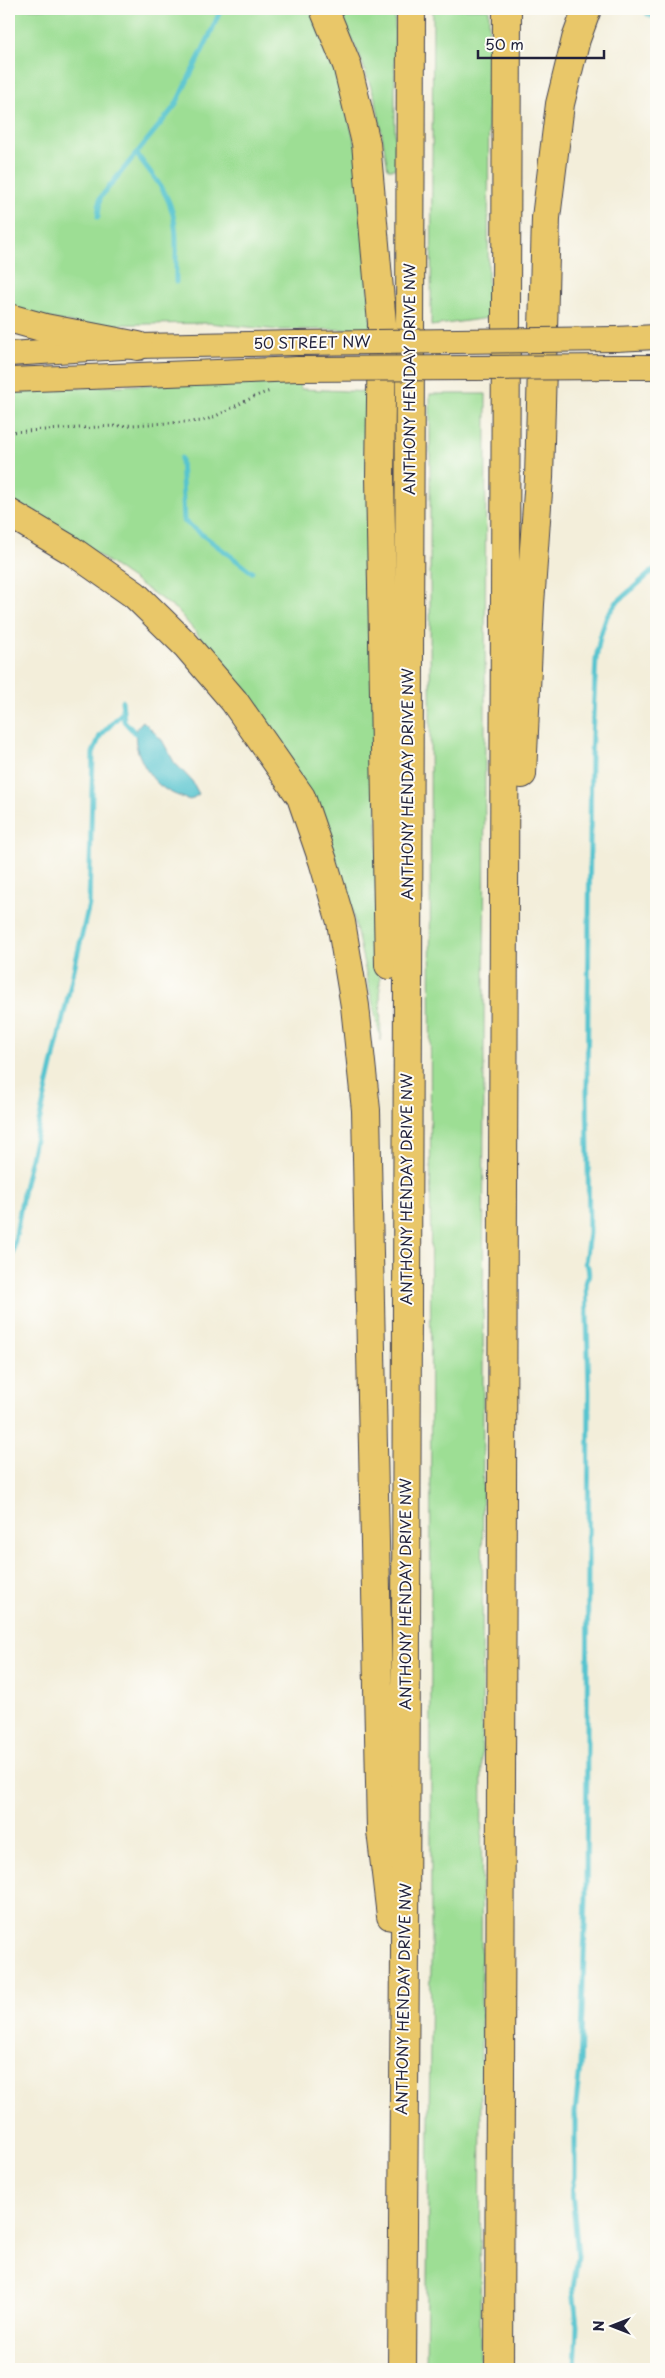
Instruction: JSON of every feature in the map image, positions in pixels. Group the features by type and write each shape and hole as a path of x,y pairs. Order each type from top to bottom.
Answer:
{"highway":[{"path":"324,9 347,64 366,143 382,323 380,477 392,1168 407,1245"},
{"name":"ANTHONY HENDAY DRIVE NW","path":"402,2369 411,9"},
{"path":"500,2369 508,9"},
{"path":"503,1045 516,905 530,604 539,478 546,218 560,104 576,39 587,9"},
{"path":"9,318 45,328 138,346"},
{"path":"9,513 72,550 135,595 186,645 234,701 301,797 341,922 355,1006 366,1110 380,1831 404,2027"}],"main road":[{"name":"50 STREET NW","path":"9,354 138,346 656,337"},
{"name":"50 STREET NW","path":"9,380 298,369 656,367"}],"path":[{"path":"9,432 203,421 218,416 261,394 279,390"}],"green space":[{"path":"9,9 312,9 324,29 362,168 371,329 278,330 209,323 83,325 9,311"},
{"path":"337,9 395,9 395,169 388,169 376,101 359,54"},
{"path":"433,9 489,9 488,318 431,326"},
{"path":"298,379 301,389 369,392 381,1041 348,892 333,852 303,791 230,673 177,610 38,513 9,501 9,390"},
{"path":"430,394 486,394 480,2369 426,2369 431,1960"}],"water":[{"path":"143,721 162,740 174,762 192,781 199,794 190,800 181,797 164,788 151,776 141,760 136,743 138,727"}],"waterway":[{"path":"98,217 100,198 175,106 221,9"},
{"path":"648,14 656,18"},
{"path":"136,153 160,186 171,208 176,235 176,282"},
{"path":"181,458 184,521 252,572"},
{"path":"575,2369 577,2325 573,2288 578,2257 572,2191 575,2177 575,2113 580,2066 586,1898 589,1392 586,1280 589,1275 588,1267 585,1263 589,1233 587,1089 591,755 596,659 600,637 607,616 616,603 656,568"},
{"path":"122,701 124,721 135,733"},
{"path":"9,1275 24,1188 89,904 93,753 100,736 122,713"}]}
